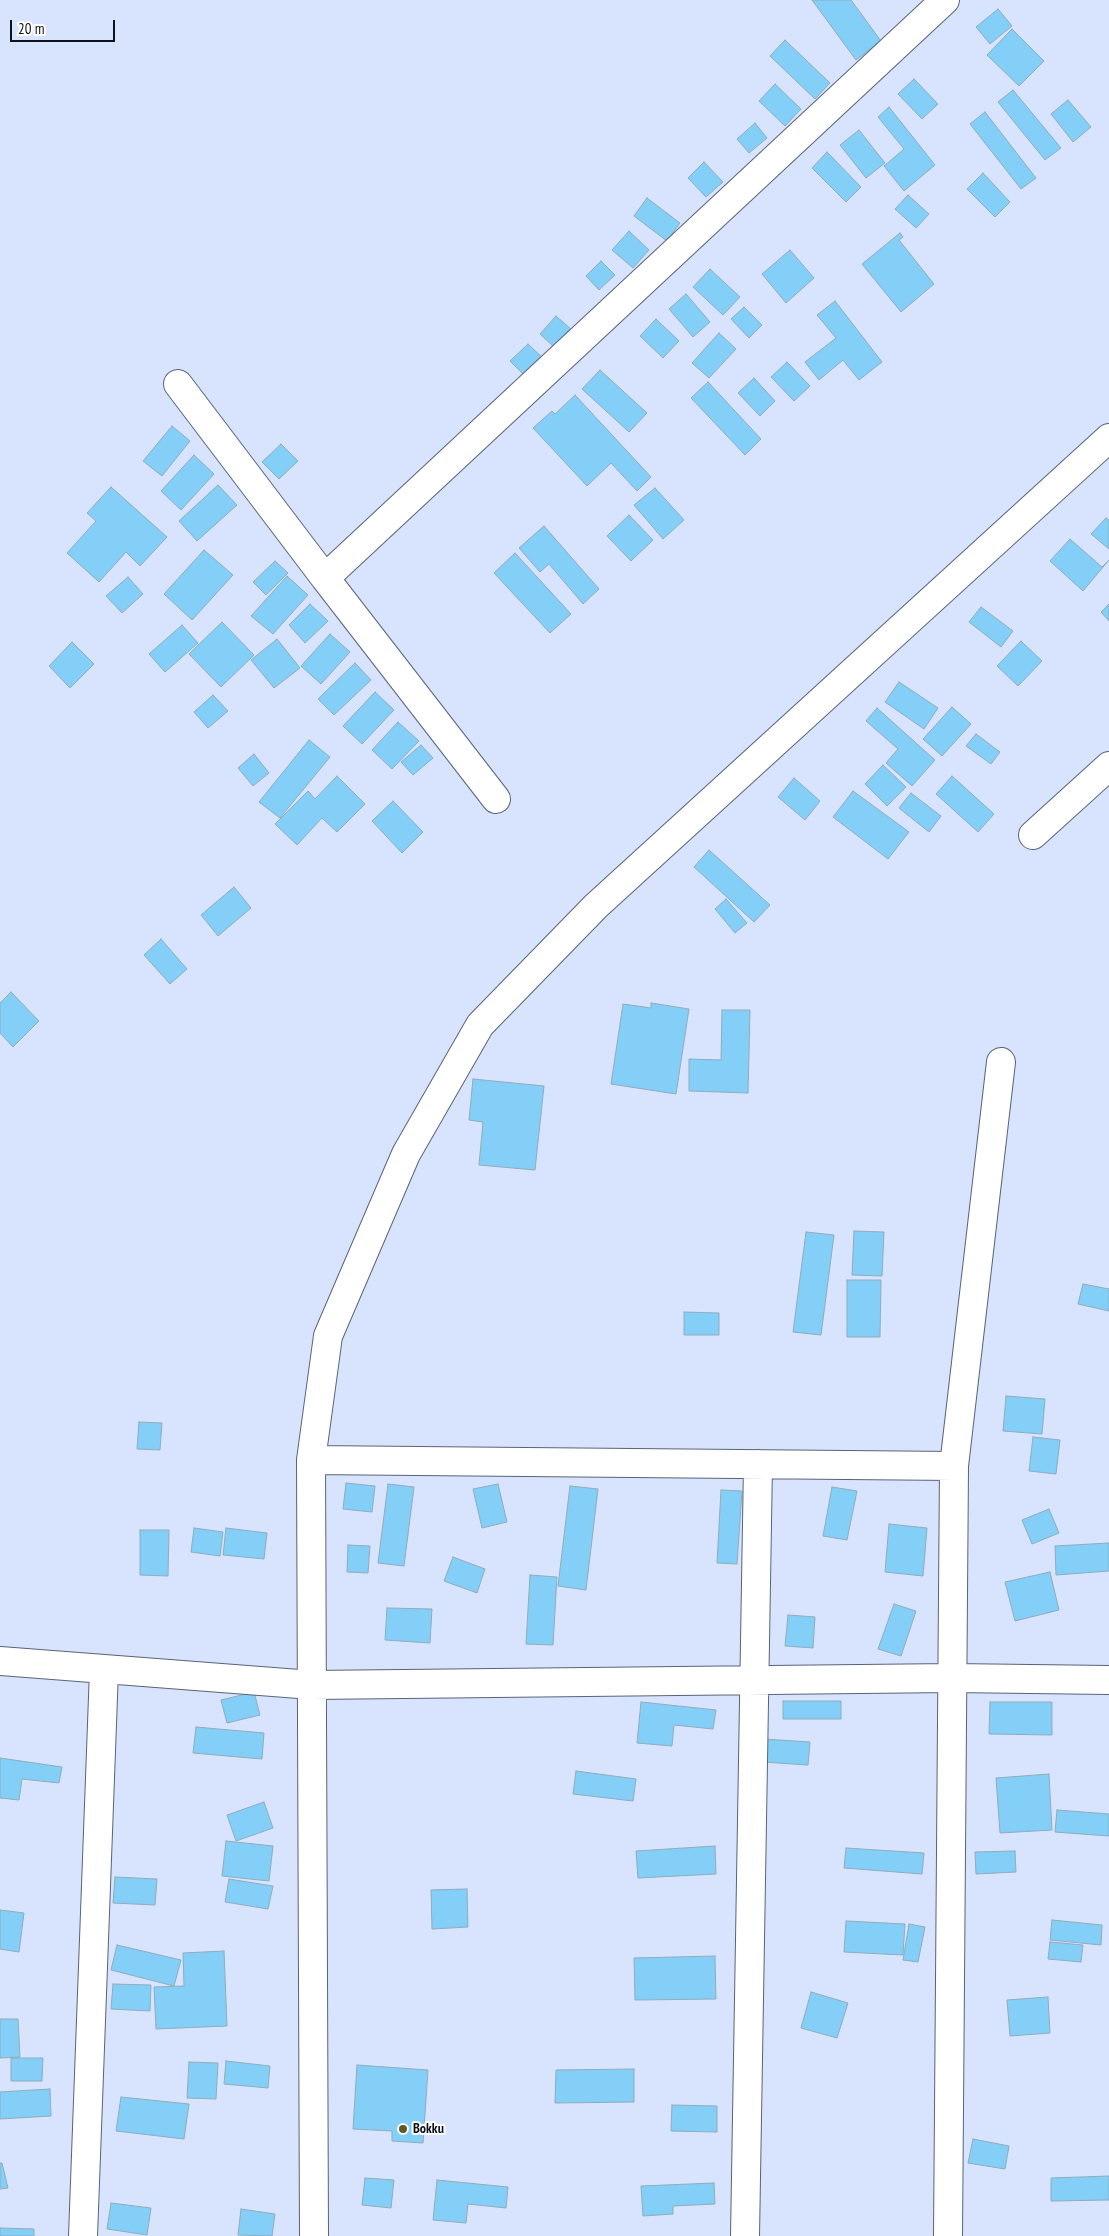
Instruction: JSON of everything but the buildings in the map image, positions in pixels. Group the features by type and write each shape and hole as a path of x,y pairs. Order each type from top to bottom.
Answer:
{"street":[{"path":"325,578 945,0"},
{"path":"178,384 496,800"},
{"path":"314,2236 311,1460 328,1336 406,1154 480,1025 596,906 1109,438"},
{"path":"1033,835 1109,766"},
{"path":"948,2236 954,1466 1001,1062"},
{"path":"311,1460 954,1466"},
{"path":"745,2236 758,1464"},
{"path":"0,1661 312,1685 952,1678 1109,1680"},
{"path":"83,2236 104,1670"}],"place":[{"name":"Bokku","path":"403,2129"}]}
